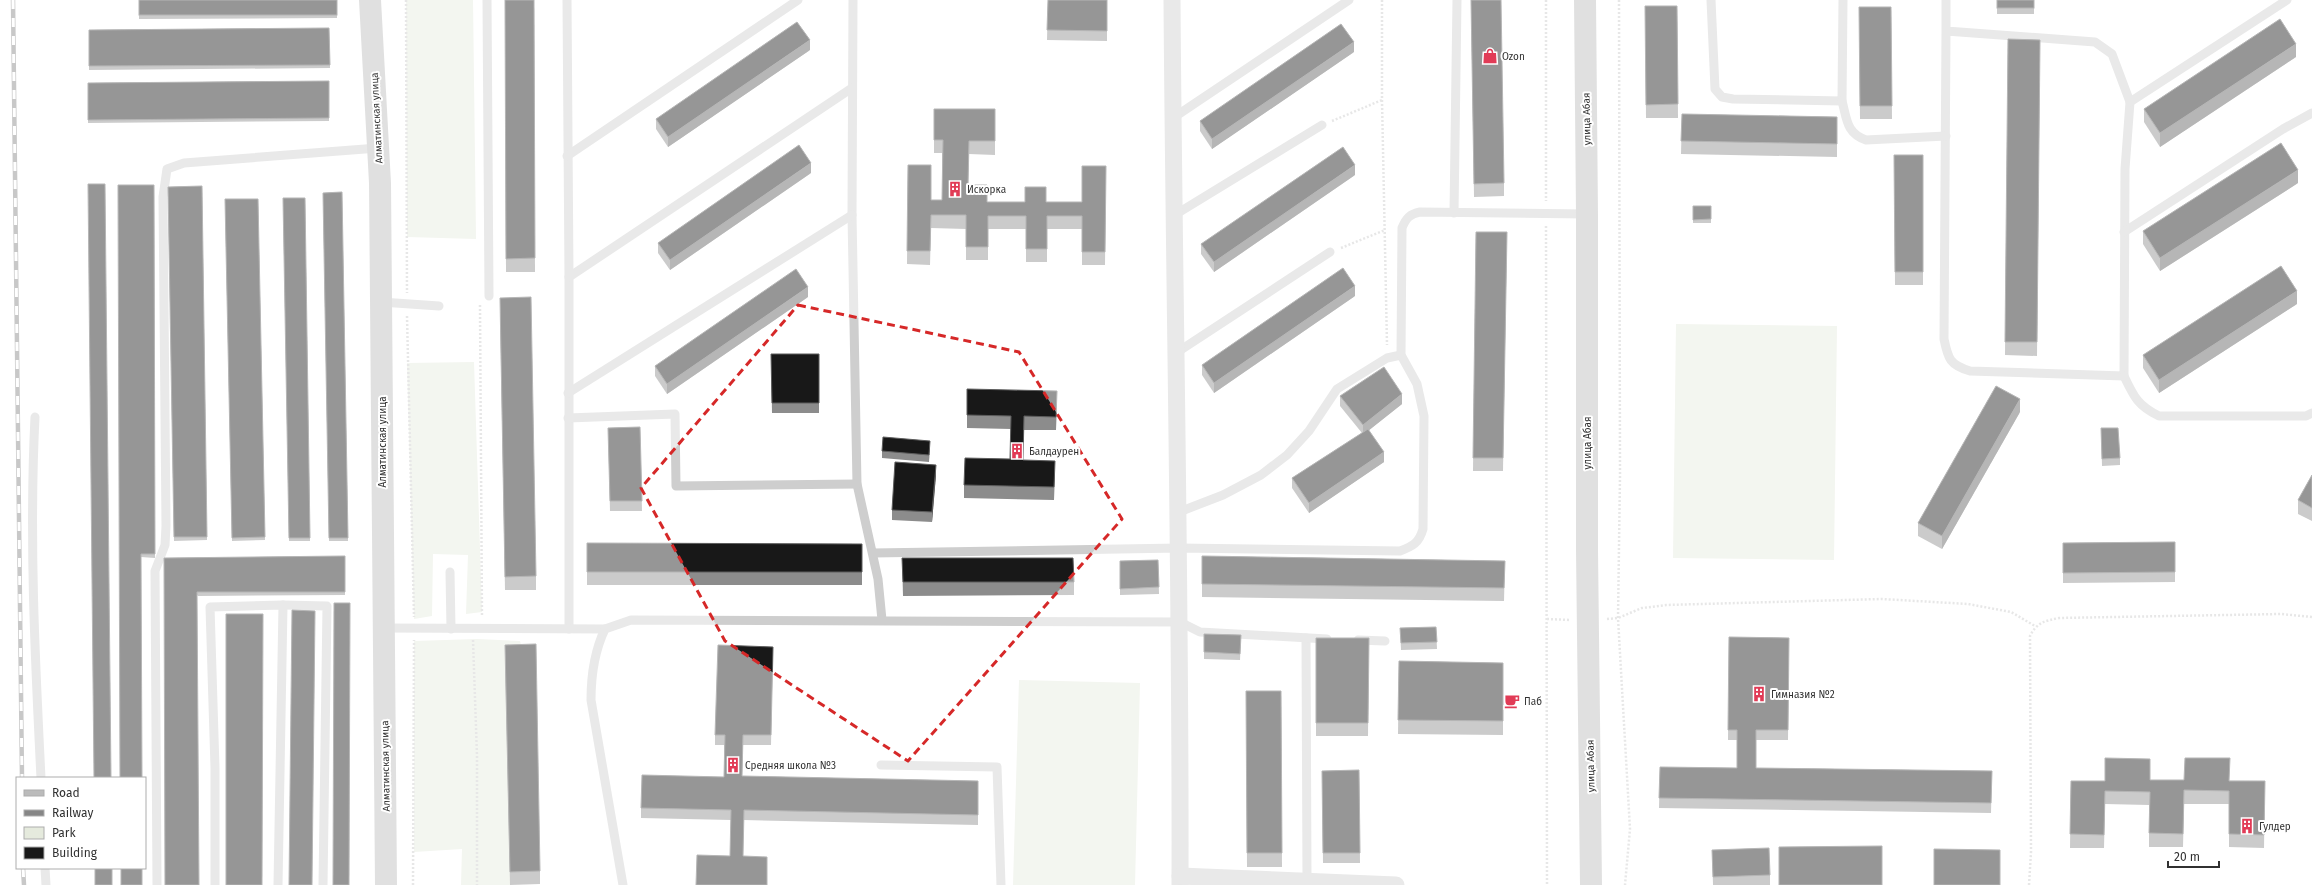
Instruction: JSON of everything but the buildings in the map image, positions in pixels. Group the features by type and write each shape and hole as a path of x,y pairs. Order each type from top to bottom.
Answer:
{"street":[{"name":"Алматинская улица","path":"370,0 378,148 381,302 386,885"},
{"path":"1172,0 1173,216 1180,622 1180,881 1307,880 1396,885"},
{"name":"улица Абая","path":"1585,0 1587,214 1587,551 1591,885"}],"lane":[{"path":"487,0 488,296"},
{"path":"567,0 569,629"},
{"path":"567,156 798,0"},
{"path":"853,0 852,216 857,484 873,553 882,620"},
{"path":"1173,118 1349,0"},
{"path":"1454,213 1457,0"},
{"path":"1711,0 1714,90 1722,96 1733,99 1842,101"},
{"path":"1843,0 1842,101 1849,128 1855,136 1866,140 1946,136"},
{"path":"1946,0 1944,339 1947,357 1957,367 1970,370 2124,376"},
{"path":"2130,102 2287,0"},
{"path":"1946,30 2095,42 2112,54 2130,102 2125,169 2124,376 2133,396 2143,409 2159,416 2306,416 2312,413"},
{"path":"569,277 852,88"},
{"path":"2124,232 2283,129 2312,113"},
{"path":"1173,216 1322,125"},
{"path":"157,885 155,571 164,545 166,526 163,197 167,169 184,163 378,148"},
{"path":"873,553 1179,548 1400,551 1416,543 1420,539 1423,529 1424,416 1417,384 1401,355 1402,228 1406,220 1411,214 1420,212 1587,214"},
{"path":"568,393 852,216"},
{"path":"1176,353 1330,252"},
{"path":"381,302 439,306"},
{"path":"1178,512 1223,495 1261,475 1286,455 1309,431 1337,390 1387,358 1401,355"},
{"path":"568,418 675,414 676,486 857,484"},
{"path":"35,417 32,466 34,602 41,777"},
{"path":"450,572 451,629"},
{"path":"278,885 283,605"},
{"path":"216,885 215,768 210,607 283,605 327,606 323,885"},
{"path":"383,628 605,629 631,620 1180,622 1200,632 1385,641"},
{"path":"605,629 597,647 591,680 591,700 623,885"},
{"path":"1306,638 1307,880"},
{"path":"881,765 997,767 1001,885"},
{"path":"45,869 46,885"}],"path":[{"path":"406,0 407,304 414,629 413,885"},
{"path":"1382,0 1382,100 1387,358"},
{"path":"1546,0 1547,885"},
{"path":"1619,0 1620,475 1618,618 1630,829 1625,885"},
{"path":"1322,125 1382,100"},
{"path":"1330,252 1385,230"},
{"path":"477,885 477,756 473,629 483,615 480,304"},
{"path":"1618,618 1642,608 1666,605 1882,599 1982,606 2011,612 2035,626"},
{"path":"2029,885 2031,852 2030,636 2035,626 2044,621 2059,618 2281,614 2312,617"}],"highlighted area":[{"path":"798,305 1019,352 1122,519 908,761 725,641 641,488"}],"green space":[{"path":"406,0 473,0 476,239 407,237"},
{"path":"1676,324 1837,326 1834,560 1673,558"},
{"path":"474,362 482,612 466,614 468,555 433,554 432,616 414,619 407,363"},
{"path":"477,639 520,641 524,657 510,885 461,885 462,849 414,852 414,641"},
{"path":"1019,680 1140,683 1135,885 1013,885"}],"railway":[{"path":"13,0 22,777"},
{"path":"23,869 24,885"}],"place":[{"name":"Ozon","path":"1490,56"},
{"name":"Искоркa","path":"955,189"},
{"name":"Балдаурен","path":"1017,451"},
{"name":"Гимназия №2","path":"1759,694"},
{"name":"Паб","path":"1512,701"},
{"name":"Средняя школа №3","path":"733,765"},
{"name":"Гулдер","path":"2247,826"}]}
